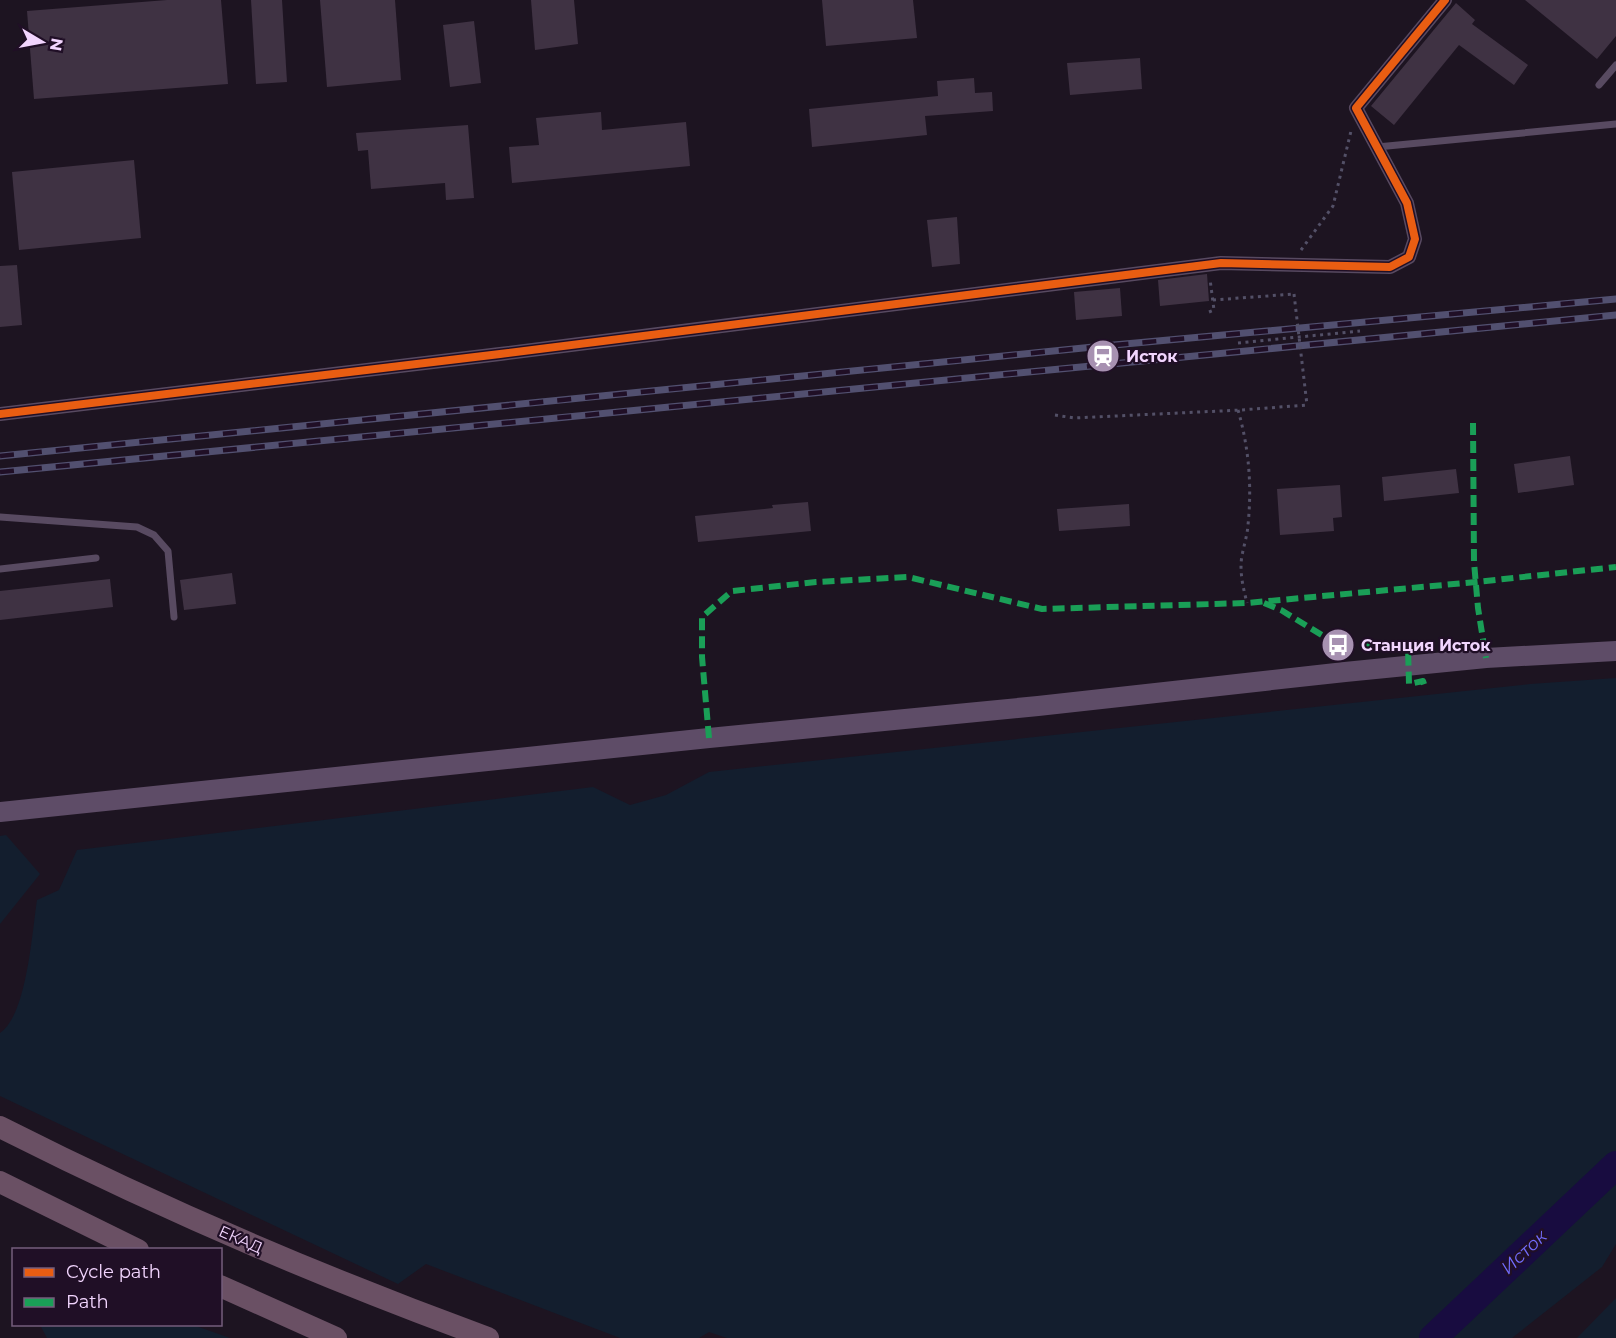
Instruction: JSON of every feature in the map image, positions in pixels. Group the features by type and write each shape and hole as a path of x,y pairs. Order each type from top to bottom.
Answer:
{"highway":[{"name":"ЕКАД","path":"0,1127 239,1239 378,1297 488,1338"},
{"path":"0,1182 134,1248"},
{"path":"222,1287 336,1338"}],"main road":[{"path":"0,812 1038,706 1322,674 1486,658 1616,651"}],"street":[{"path":"0,414 1209,265 1390,267 1409,257 1416,239 1407,203 1356,108 1445,0"}],"lane":[{"path":"1599,85 1616,65"},
{"path":"1377,147 1616,124"},
{"path":"0,517 126,525 154,534 168,551 174,617"},
{"path":"0,569 96,558"}],"path":[{"path":"1290,265 1332,206 1356,108"},
{"path":"1209,265 1214,310 1209,312"},
{"path":"1055,415 1074,418 1307,405 1294,294 1213,300"},
{"path":"1238,343 1360,331"},
{"path":"1240,410 1250,483 1248,527 1241,565 1247,603"}],"shaded area":[{"path":"1616,678 1616,1244 1602,1267 1512,1338 727,1338 709,1332 699,1338 620,1338 426,1264 398,1284 0,1096 0,1033 9,1023 22,991 27,972 37,900 59,890 77,850 593,787 630,805 666,795 709,772 1530,684"},
{"path":"6,835 40,874 0,924 0,836"},
{"path":"1616,1298 1616,1338 1577,1338"},
{"path":"41,1326 196,1326 230,1338 47,1338"}],"building":[{"path":"167,0 221,0 228,84 34,99 27,11"},
{"path":"251,0 282,0 287,82 256,84"},
{"path":"320,0 395,0 401,80 327,87"},
{"path":"531,0 574,0 578,44 535,50"},
{"path":"822,0 913,0 917,38 826,46"},
{"path":"1525,0 1616,0 1616,36 1597,59"},
{"path":"1456,3 1475,20 1472,24 1528,65 1514,85 1459,45 1394,125 1371,106"},
{"path":"474,21 481,83 450,87 443,25"},
{"path":"1140,58 1142,89 1070,95 1067,63"},
{"path":"974,78 975,93 992,92 993,111 925,116 927,135 812,147 809,109 938,96 937,81"},
{"path":"601,112 602,130 686,122 690,166 512,183 509,147 539,145 536,118"},
{"path":"468,125 474,198 446,200 445,183 371,189 368,150 358,151 356,133"},
{"path":"134,160 141,238 19,250 12,172"},
{"path":"957,217 960,264 932,267 927,220"},
{"path":"17,265 22,325 0,327 0,266"},
{"name":"Исток","path":"1207,274 1209,301 1160,306 1158,280"},
{"path":"1120,288 1122,316 1076,320 1074,292"},
{"path":"1570,456 1574,485 1518,493 1514,464"},
{"path":"1456,469 1459,493 1384,501 1382,477"},
{"path":"1340,485 1342,517 1333,518 1334,531 1280,535 1277,489"},
{"path":"808,502 811,531 698,542 695,516"},
{"path":"1129,504 1130,526 1059,531 1057,509"},
{"path":"232,573 236,604 184,610 180,580"},
{"path":"110,579 113,607 0,620 0,591"}],"waterway":[{"name":"Исток","path":"1433,1338 1616,1165"}],"railway":[{"path":"0,456 1103,346 1616,299"},
{"path":"0,472 1616,315"}],"marked path":[{"path":"1473,423 1474,562 1486,658"},
{"path":"709,738 702,657 702,617 732,591 816,582 908,577 1042,609 1247,603 1616,567"},
{"path":"1264,603 1281,610 1338,645 1408,647 1409,684 1423,681 1425,687"}],"cycle path":[{"path":"0,414 500,354 1221,263 1390,267 1409,257 1415,239 1407,203 1356,108 1445,0"}],"place":[{"name":"Исток","path":"1103,356"},
{"name":"Станция Исток","path":"1338,645"}]}
